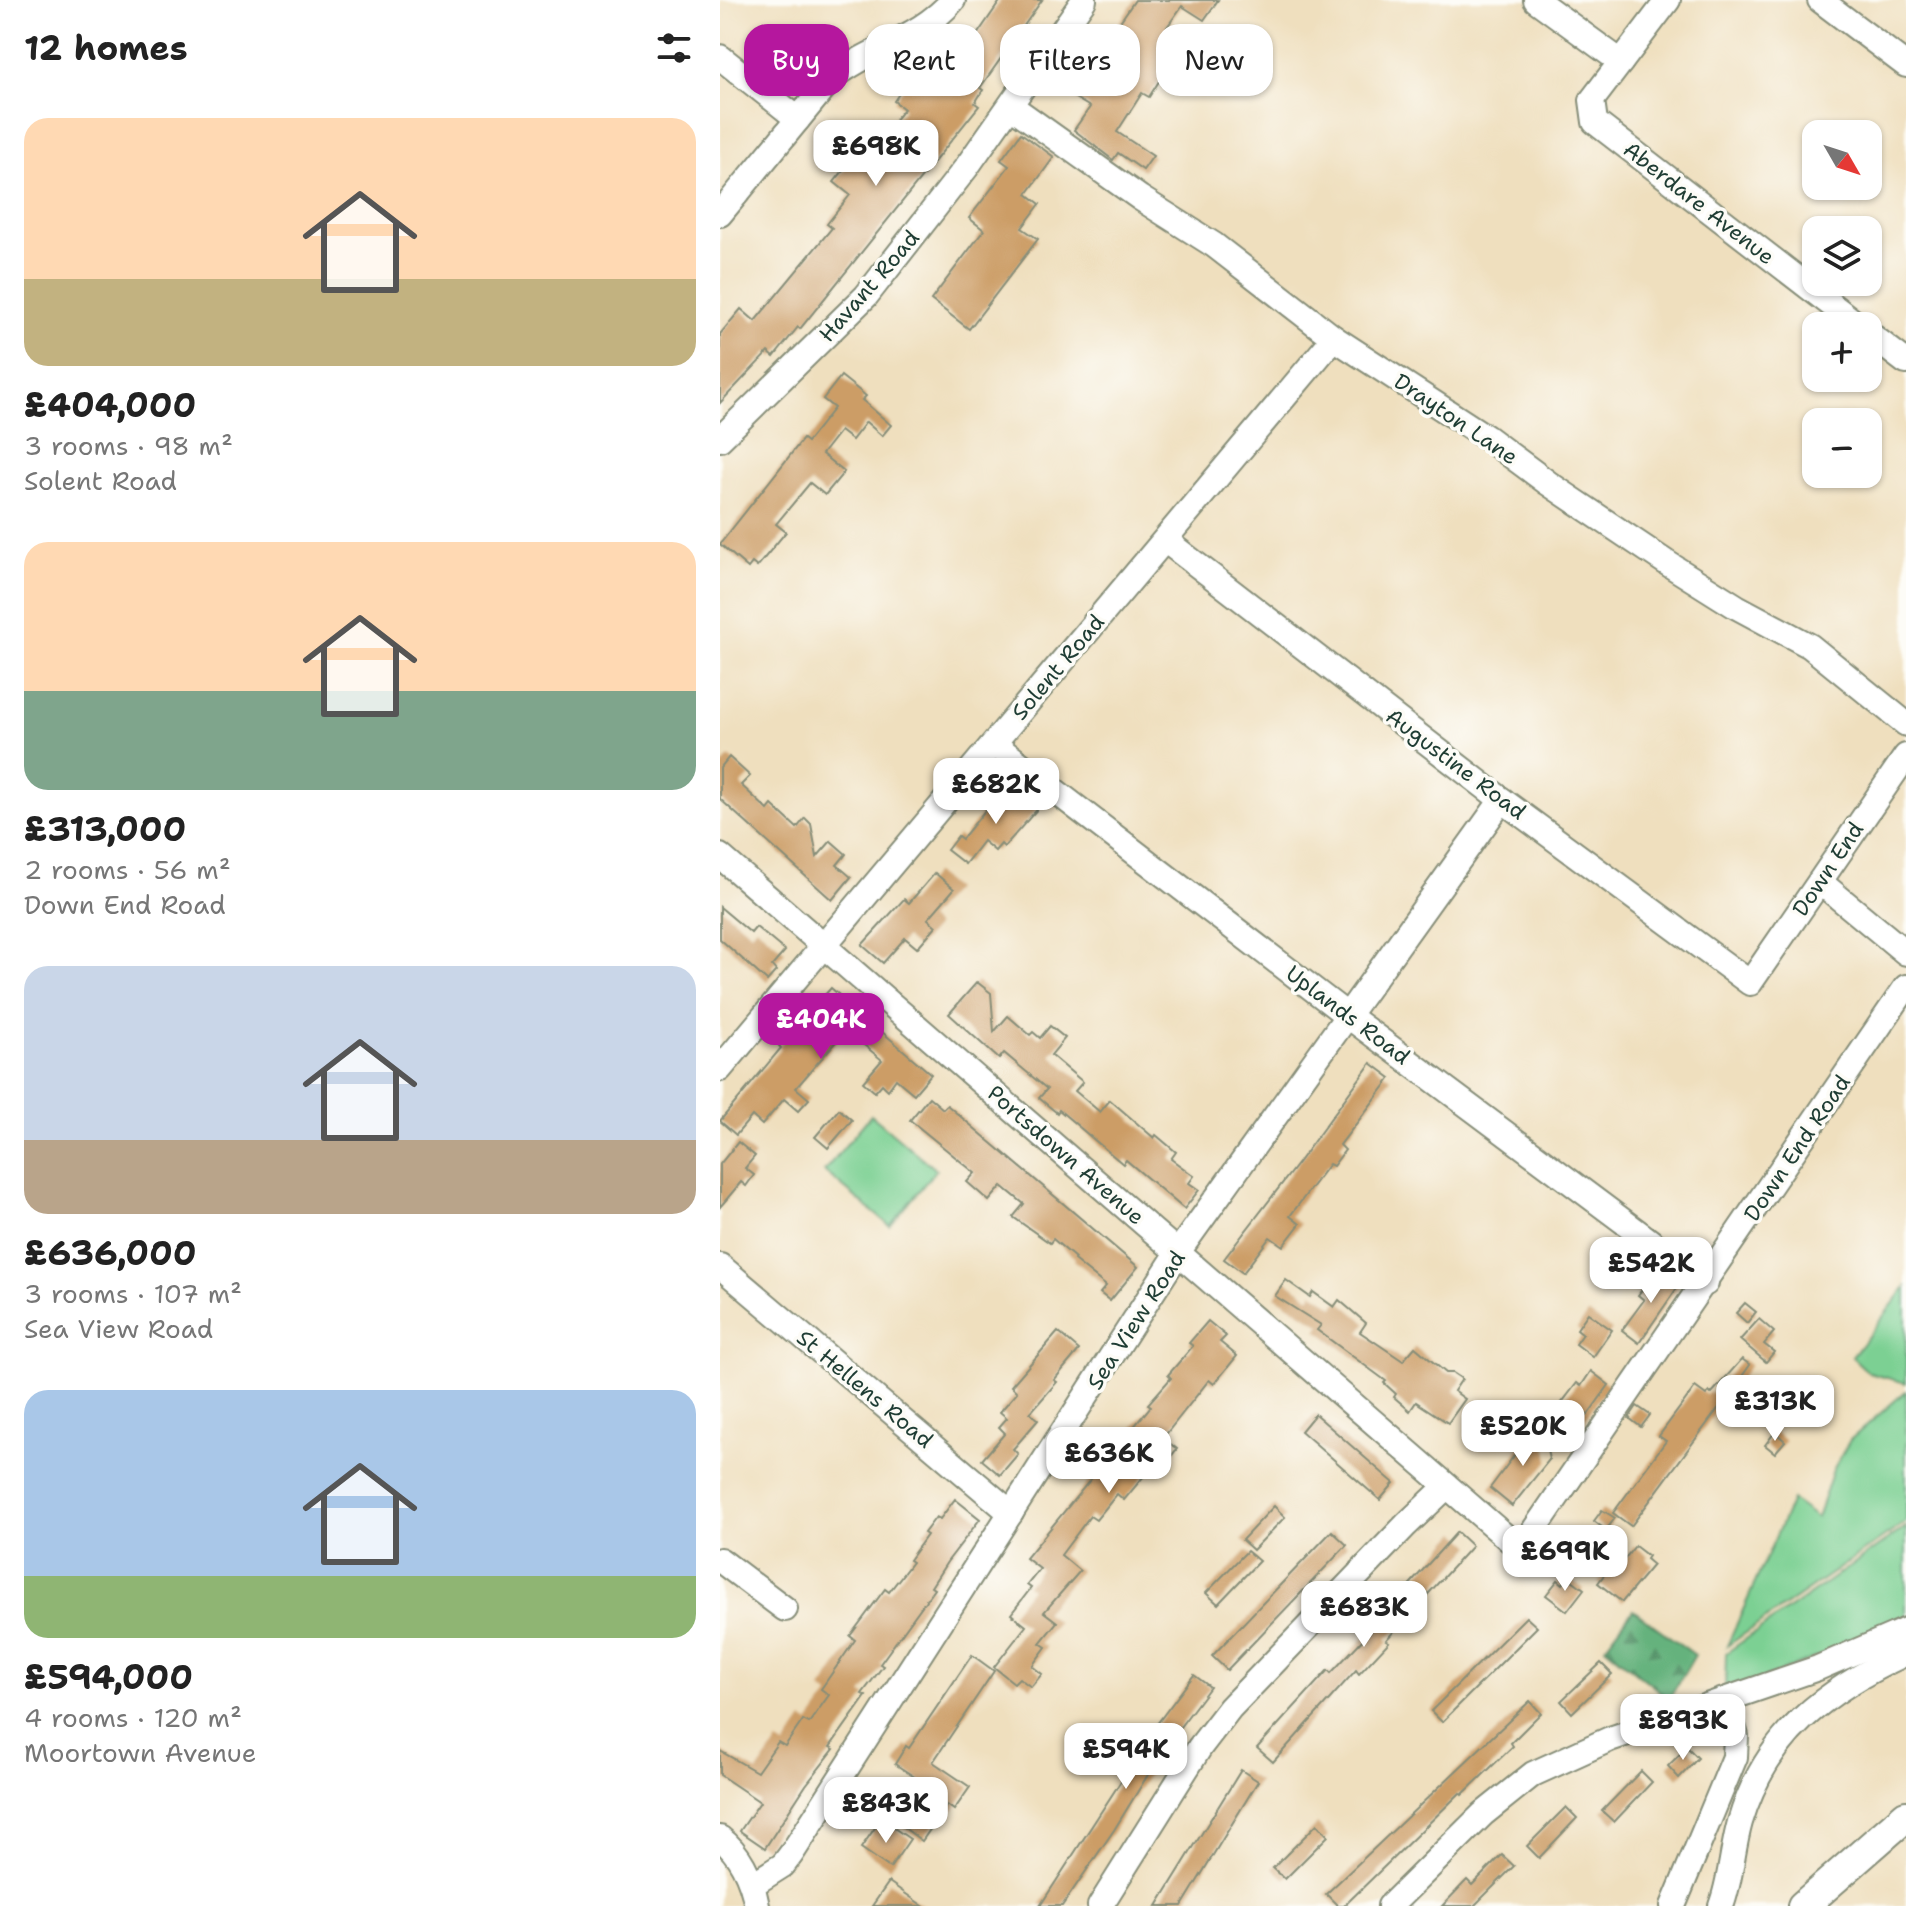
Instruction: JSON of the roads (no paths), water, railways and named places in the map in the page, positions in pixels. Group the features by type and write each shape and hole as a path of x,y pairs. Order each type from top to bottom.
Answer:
{"main road":[{"path":"1803,1906 1906,1816"}],"street":[{"path":"928,24 953,0"},
{"path":"1536,0 1621,62"},
{"name":"Aberdare Avenue","path":"1668,0 1592,100 1595,122 1841,312"},
{"path":"1820,0 1906,65"},
{"name":"Havant Road","path":"720,439 866,296 1011,106 1082,1"},
{"path":"720,57 798,119"},
{"path":"720,214 831,79 865,58"},
{"name":"Drayton Lane","path":"1011,106 1140,198 1214,245 1334,338 1486,437 1548,483 1737,607 1810,646 1906,724"},
{"name":"Solent Road","path":"720,1069 825,948 1334,338"},
{"path":"1882,344 1906,362"},
{"name":"Augustine Road","path":"1166,541 1502,800 1750,983"},
{"name":"Uplands Road","path":"994,744 1348,1016 1706,1283"},
{"name":"Down End","path":"1750,983 1906,756"},
{"name":"Sea View Road","path":"755,1895 792,1853 1178,1252 1502,800"},
{"name":"Portsdown Avenue","path":"720,856 1506,1539 1522,1543"},
{"path":"1820,882 1906,953"},
{"name":"Down End Road","path":"1522,1543 1528,1539 1706,1283 1906,987"},
{"name":"St Hellens Road","path":"720,1266 1011,1513"},
{"path":"1100,1906 1200,1747 1230,1708 1446,1487"},
{"path":"720,1560 785,1609"},
{"path":"1390,1906 1483,1814 1533,1774 1610,1739 1818,1668 1906,1630"},
{"path":"1721,1906 1740,1823 1751,1792 1771,1753 1813,1707 1841,1687 1906,1653"},
{"path":"1673,1906 1735,1757 1736,1736 1726,1701"},
{"path":"720,1838 742,1863 755,1895"}]}
